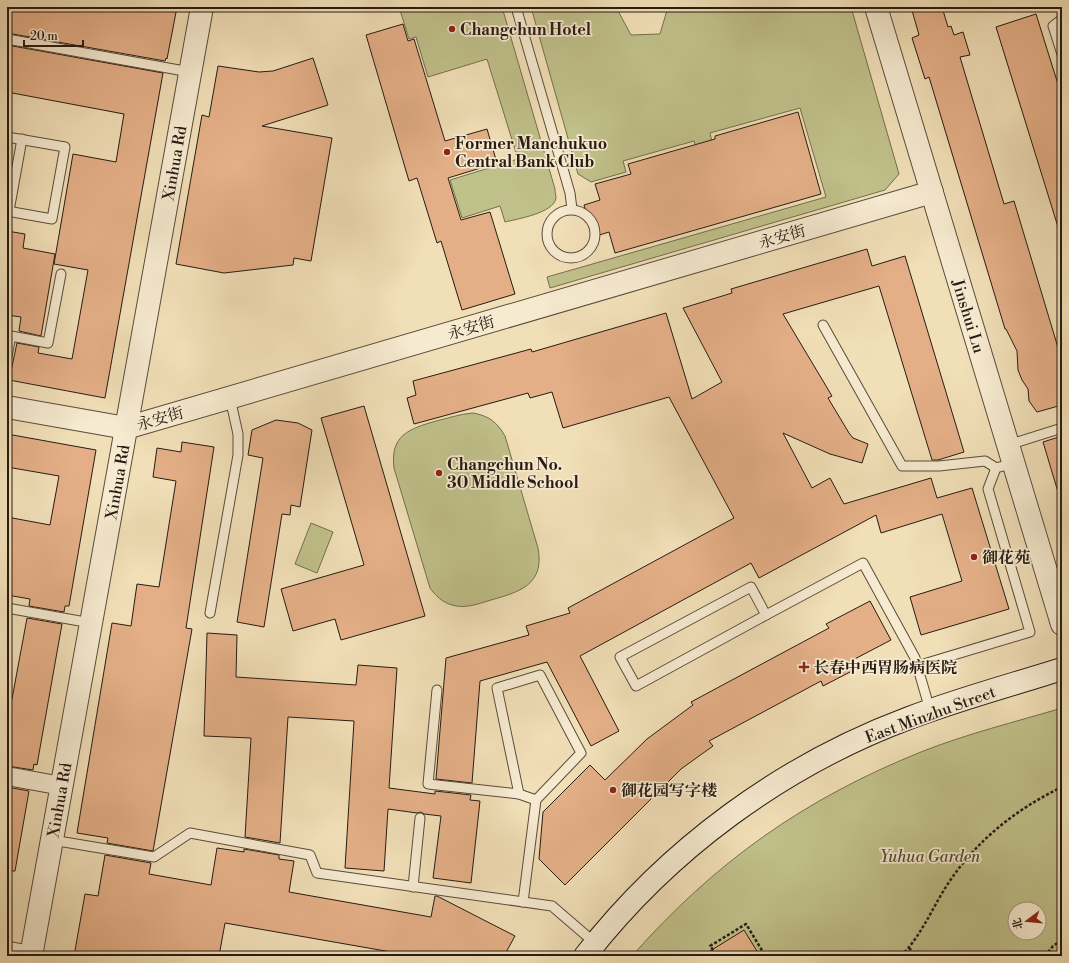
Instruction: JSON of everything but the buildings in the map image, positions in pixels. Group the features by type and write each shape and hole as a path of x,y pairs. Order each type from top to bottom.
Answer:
{"street":[{"name":"Xinhua Rd","path":"32,953 202,7"},
{"name":"Jinshui Lu","path":"876,7 932,192 1006,459 1062,624"},
{"name":"永安街","path":"7,407 126,428 932,192"},
{"name":"East Minzhu Street","path":"590,949 628,906 662,872 699,839 738,809 778,782 864,736 910,717 1062,669"},
{"path":"7,776 62,786"}],"lane":[{"path":"516,7 570,192 572,210"},
{"path":"1062,19 1053,26 1062,54"},
{"path":"7,39 190,72"},
{"path":"7,137 22,139 65,147 52,219 8,211 22,139"},
{"path":"572,210 581,212 588,216 595,231 595,239 592,247 586,253 579,258 571,259 563,258 550,249 546,232 548,223 554,216 562,211 572,210"},
{"path":"7,356 11,336 48,342 61,274"},
{"path":"823,325 902,466 939,466 1006,459 1062,428"},
{"path":"210,613 238,455 238,434 230,398"},
{"path":"917,666 1030,632 988,489 1006,459"},
{"path":"766,616 751,587 620,657 636,686 766,616 863,563 915,658 930,710"},
{"path":"7,608 91,623"},
{"path":"519,794 498,688 540,675 581,754 536,800 523,902"},
{"path":"437,690 428,784 519,794 536,800"},
{"path":"413,886 420,818"},
{"path":"52,840 154,858 190,833 310,855 317,873 552,906 590,949"},
{"path":"7,946 32,953"}],"path":[{"path":"901,956 919,935 955,873 983,840 1018,812 1062,787"},
{"path":"707,956 714,952 710,946 746,924 763,952 758,956"},
{"path":"1045,956 1053,946 1062,940"},
{"path":"909,948 917,956"},
{"path":"627,953 630,956"}],"green space":[{"path":"399,7 502,7 555,189 556,198 554,203 549,208 526,217 505,222 500,206 462,218 450,180 518,159 487,59 428,77 416,37 409,39"},
{"path":"531,7 616,7 631,35 660,34 668,7 851,7 899,174 885,190 550,288 547,277 826,197 800,108 710,133 713,147 697,151 694,141 623,161 626,172 591,182 578,174"},
{"path":"473,413 492,420 496,423 505,436 538,548 539,561 538,571 534,579 520,590 472,606 457,606 442,600 430,588 394,468 394,457 395,448 398,441 403,435 417,427 459,415"},
{"path":"311,523 333,532 317,573 295,564"},
{"name":"Yuhua Garden","path":"1062,708 1062,956 632,956 663,922 696,891 764,836 800,812 838,790 878,770 921,752 973,734"}],"place":[{"name":"Changchun Hotel","path":"452,29"},
{"name":"Former Manchukuo Central Bank Club","path":"447,152"},
{"name":"Changchun No. 30 Middle School","path":"439,473"},
{"name":"御花苑","path":"974,557"},
{"name":"长春中西胃肠病医院","path":"804,667"},
{"name":"御花园写字楼","path":"613,790"}]}
